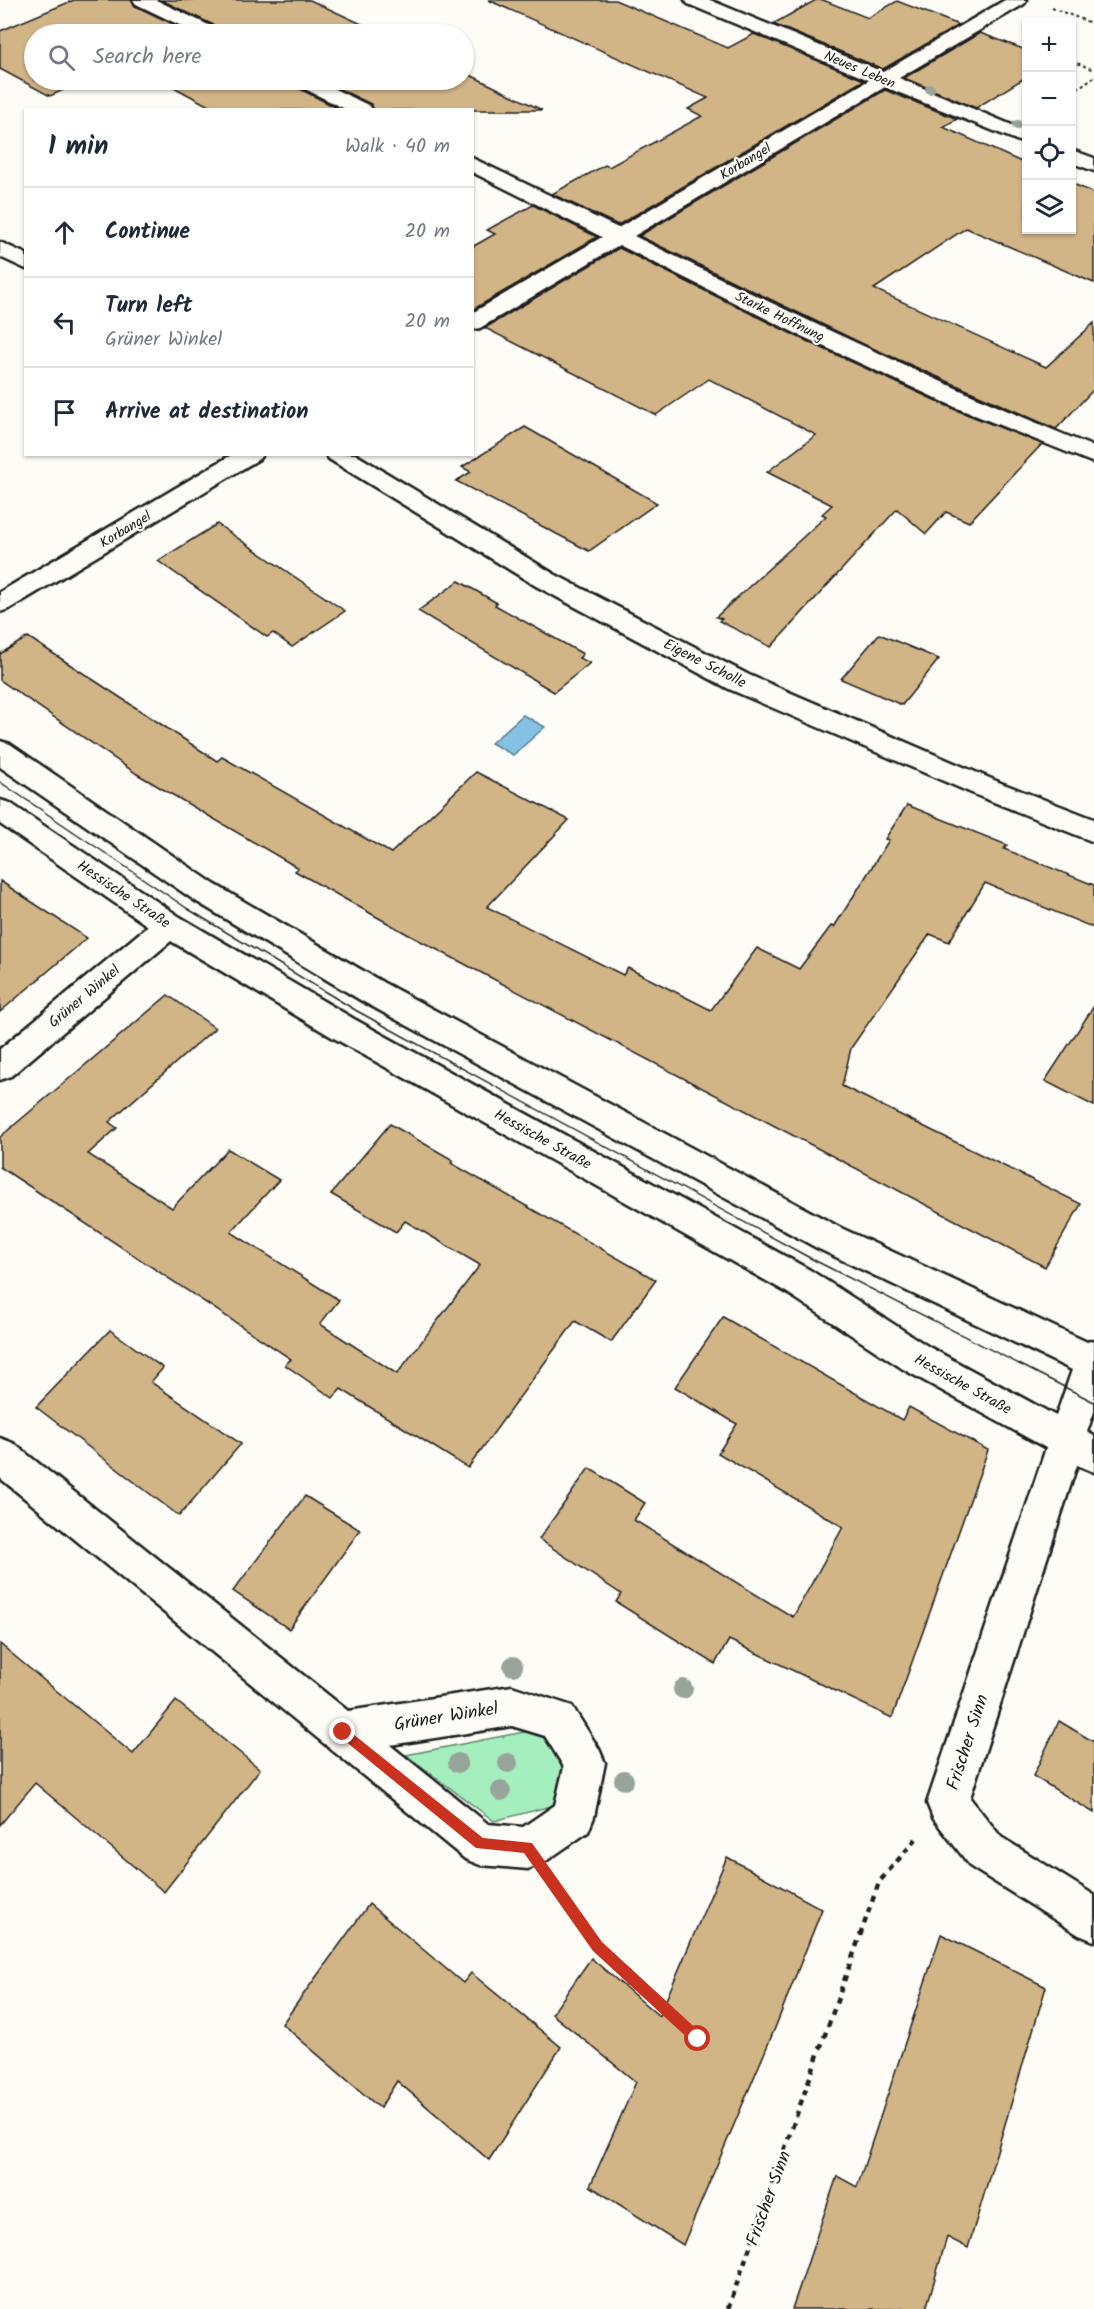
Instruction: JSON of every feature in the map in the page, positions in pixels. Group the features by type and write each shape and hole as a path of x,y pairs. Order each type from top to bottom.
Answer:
{"street":[{"path":"142,0 191,24"},
{"name":"Neues Leben","path":"694,0 1022,136"},
{"name":"Korbangel","path":"474,322 1018,0"},
{"path":"322,90 359,108"},
{"name":"Starke Hoffnung","path":"474,165 807,330 965,403 1094,456"},
{"path":"0,248 24,262"},
{"name":"Korbangel","path":"0,603 248,456"},
{"name":"Eigene Scholle","path":"340,456 545,580 739,682 991,790 1094,831"},
{"path":"0,751 117,835 204,892 373,992 829,1238 1093,1360"},
{"name":"Hessische Straße","path":"0,810 168,925 343,1028 798,1281 916,1358 1080,1448"},
{"name":"Grüner Winkel","path":"0,1067 168,925"},
{"name":"Frischer Sinn","path":"948,1803 1080,1448 1093,1360"},
{"path":"0,1455 480,1844 528,1848"},
{"name":"Grüner Winkel","path":"343,1732 512,1706 558,1720 585,1763 573,1817 528,1848"},
{"path":"948,1803 986,1852 1094,1920"}],"path":[{"path":"1052,8 1094,24"},
{"path":"1076,63 1094,70"},
{"path":"1076,89 1094,77"},
{"name":"Frischer Sinn","path":"728,2309 879,1882 948,1803"},
{"path":"528,1848 598,1947 698,2039"}],"green space":[{"path":"534,1730 570,1761 563,1803 494,1821 406,1755"}],"water":[{"path":"523,715 545,727 513,755 491,743"}],"building":[{"path":"74,0 131,0 135,6 173,24 24,24 24,82 0,69 0,31"},
{"path":"161,0 310,0 362,24 212,24"},
{"path":"488,0 615,0 728,48 754,34 864,80 618,225 552,194 605,165 609,167 702,116 688,109 708,98"},
{"path":"816,0 823,0 868,18 897,1 959,25 883,69 773,24"},
{"path":"980,33 1022,49 1022,79 976,108 904,78"},
{"path":"474,77 542,110 373,108 371,104 341,90 474,90"},
{"path":"39,90 64,90 50,96"},
{"path":"179,90 302,90 337,108 212,108"},
{"path":"885,90 957,119 943,127 1022,162 1022,234 1076,234 1076,185 1094,193 1094,283 966,228 874,289 1046,367 1094,323 1094,389 1056,429 863,344 639,236"},
{"path":"533,205 597,237 474,309 474,246 495,234 487,230"},
{"path":"619,248 798,337 956,410 1042,444 969,522 946,512 926,534 897,509 771,647 719,621 722,619 716,617 826,516 822,514 832,505 767,472 816,435 709,379 656,415 485,328"},
{"path":"525,427 657,503 589,551 456,481 471,472 462,467"},
{"path":"217,524 345,611 292,647 273,633 267,637 158,561"},
{"path":"459,581 497,603 495,605 583,654 579,658 590,663 554,692 418,611"},
{"path":"879,634 939,659 902,705 841,679"},
{"path":"28,637 217,761 222,757 391,853 476,772 569,820 487,907 623,975 628,968 711,1010 757,948 799,969 831,926 834,927 889,840 885,839 907,805 1007,845 1004,849 1094,885 1094,928 985,883 949,942 930,934 851,1048 842,1086 1081,1204 1045,1267 409,935 295,871 298,868 137,774 0,680 0,654"},
{"path":"0,881 87,938 0,1012"},
{"path":"168,995 215,1028 109,1122 117,1128 88,1154 172,1208 228,1149 279,1180 231,1232 339,1300 320,1324 397,1374 480,1265 405,1221 396,1232 331,1194 390,1124 453,1160 451,1163 656,1280 611,1342 575,1321 468,1468 341,1389 333,1398 285,1365 291,1359 0,1167 0,1137"},
{"path":"1094,1006 1094,1106 1045,1081"},
{"path":"723,1317 902,1420 909,1407 988,1450 892,1718 729,1640 715,1664 616,1602 621,1594 539,1539 589,1468 645,1503 634,1520 793,1617 843,1527 718,1453 737,1424 675,1387"},
{"path":"110,1330 163,1368 151,1382 241,1444 179,1516 36,1407"},
{"path":"305,1496 360,1530 289,1629 233,1591"},
{"path":"0,1644 133,1754 176,1701 260,1769 164,1892 35,1783 0,1825"},
{"path":"1059,1721 1094,1742 1094,1813 1033,1776"},
{"path":"727,1857 822,1909 775,2028 683,2245 590,2186 636,2082 552,2014 591,1958 659,2016"},
{"path":"369,1904 463,1983 471,1973 561,2047 489,2160 397,2081 380,2108 282,2024"},
{"path":"941,1934 1046,1987 968,2248 947,2237 926,2309 792,2309 837,2176 857,2187"}],"tram line":[{"path":"0,782 188,909 357,1011 810,1258 1094,1402"}],"route":[{"path":"343,1732 480,1844 528,1848 598,1947 698,2039"}]}
